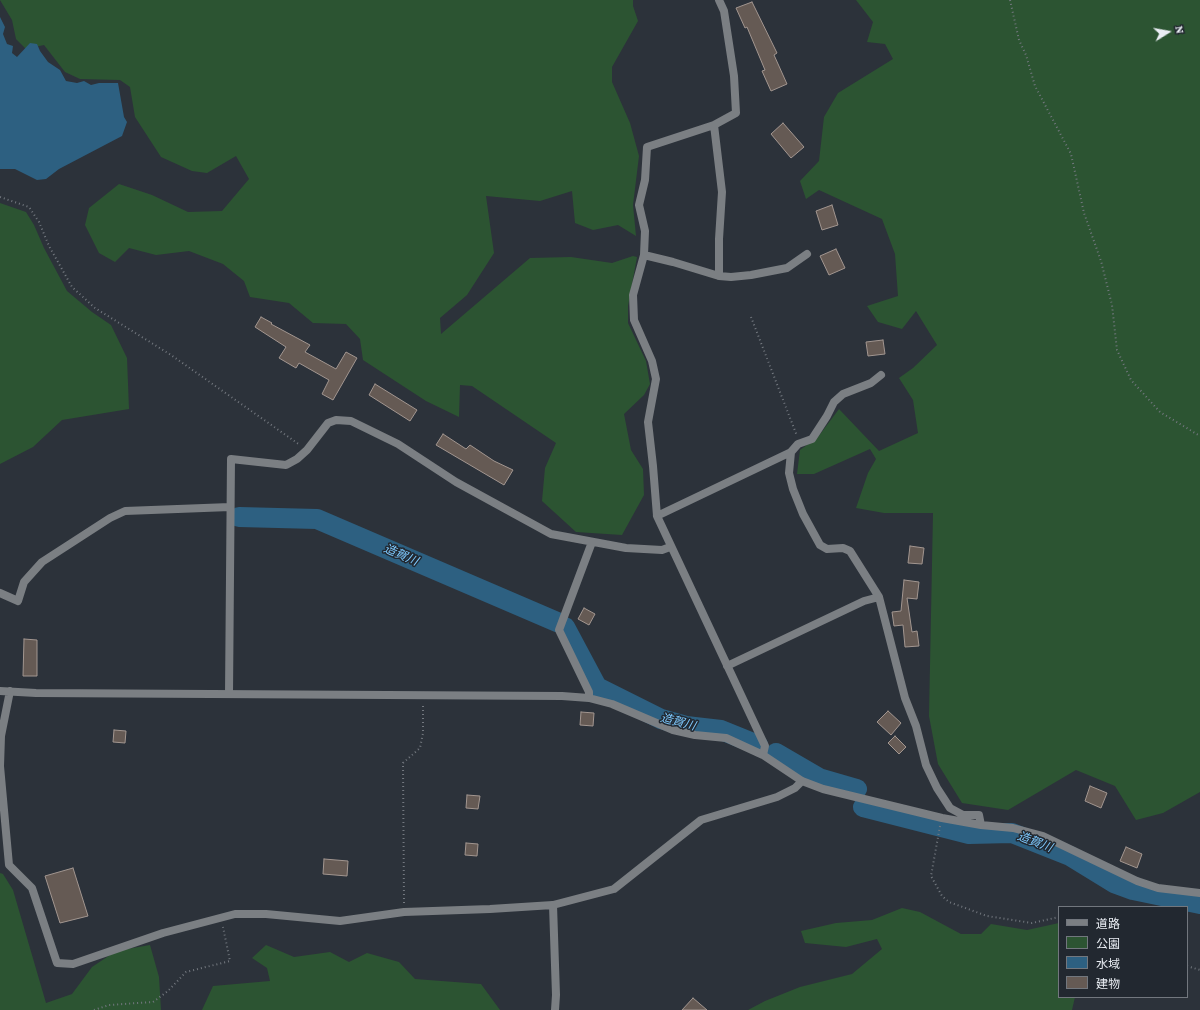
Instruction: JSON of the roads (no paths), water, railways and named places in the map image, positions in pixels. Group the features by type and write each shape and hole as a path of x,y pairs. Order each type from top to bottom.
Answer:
{"street":[{"path":"719,0 724,11 734,76 736,113 714,124 647,147 645,180 639,205 645,231 644,255 633,295 634,320 652,361 656,379 648,422 657,516 670,547 765,746 763,755"},
{"path":"714,124 722,192 719,239 719,276"},
{"path":"644,255 719,276 751,275 787,268 807,254"},
{"path":"657,516 791,452 798,444 812,439 834,402 843,394 871,383 881,375"},
{"path":"229,694 231,459 286,465 297,460 307,450 328,423 336,420 351,421 398,444 456,482 551,534 592,542 662,550 670,547"},
{"path":"791,452 789,473 793,489 803,514 820,545 827,549 843,548 850,551 879,597 905,698 916,726 926,765 937,788 950,808 962,815 979,815 981,825"},
{"path":"0,593 18,601 24,582 42,562 110,518 125,511 230,507"},
{"path":"588,698 589,692 559,630 592,542"},
{"path":"727,666 864,601 879,597"},
{"path":"0,691 36,693 562,696 588,698 612,704 673,730 695,735 726,738 763,755 802,781 823,789 930,815 981,825 1013,828 1043,836 1137,881 1158,888 1200,893"},
{"path":"10,691 1,736 0,766 9,865 32,888 57,963 73,964 163,933 235,914 266,914 340,921 404,912 552,905 614,888 701,820 777,797 795,788 802,781"},
{"path":"552,905 556,995 555,1010"}],"water":[{"path":"0,17 5,27 3,34 7,44 13,46 12,53 17,57 30,43 37,44 48,62 60,70 66,81 77,83 84,81 91,85 99,83 118,83 124,117 127,122 122,136 59,169 46,179 37,180 15,169 0,169"}],"waterway":[{"name":"造賀川","path":"239,517 317,519 557,622"},
{"name":"造賀川","path":"565,627 597,687 661,719 686,726 721,730 758,745"},
{"name":"造賀川","path":"776,753 819,778 857,789"},
{"name":"造賀川","path":"863,807 969,834 1012,833 1070,856 1114,883 1133,890 1200,904"}]}
